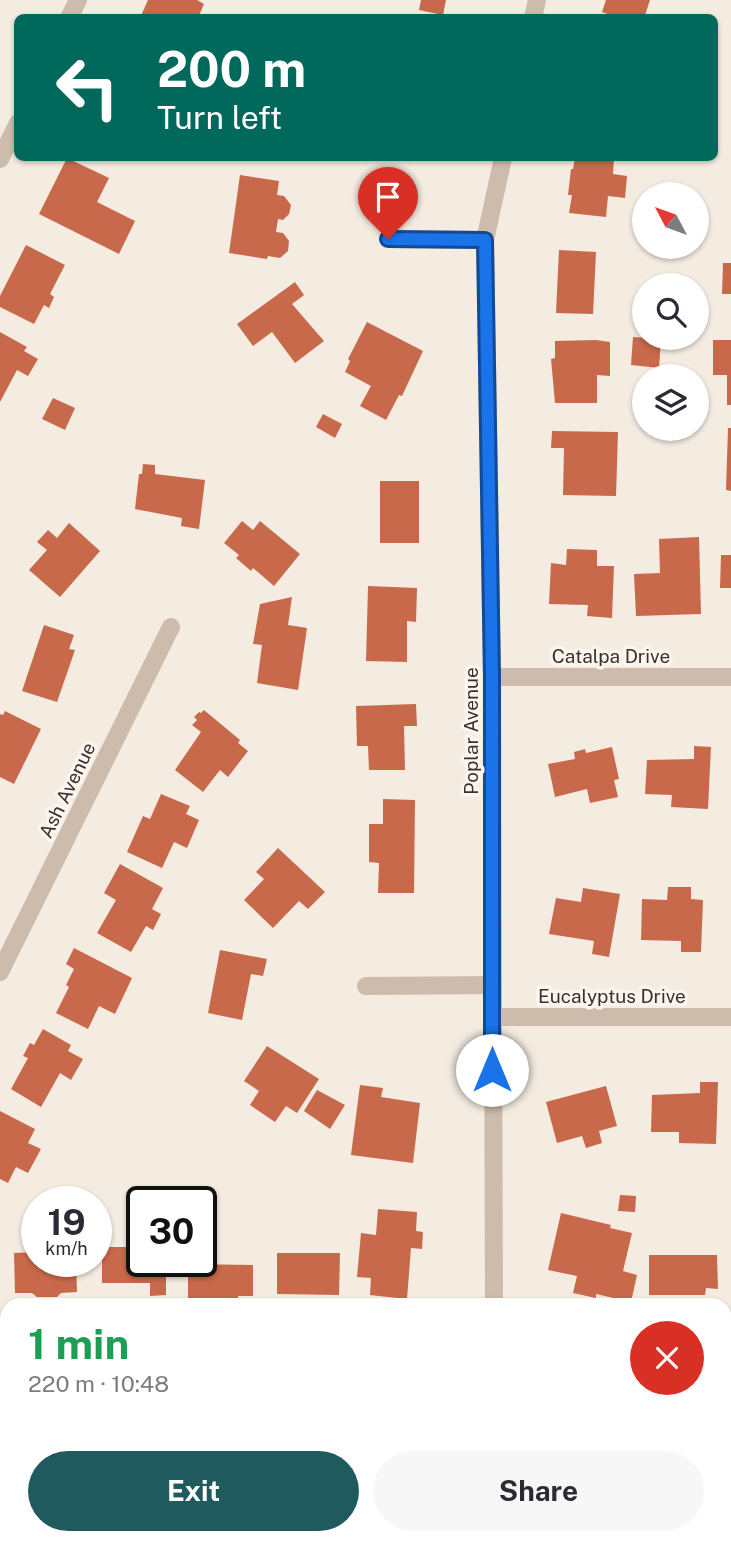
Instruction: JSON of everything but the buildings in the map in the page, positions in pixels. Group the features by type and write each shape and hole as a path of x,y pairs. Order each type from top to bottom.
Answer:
{"street":[{"path":"0,159 14,131"},
{"name":"Poplar Avenue","path":"494,1298 492,677 485,240 502,161"},
{"path":"388,239 485,240"},
{"name":"Ash Avenue","path":"0,972 171,627"},
{"name":"Catalpa Drive","path":"492,677 731,677"},
{"path":"366,986 493,985"},
{"name":"Eucalyptus Drive","path":"492,1017 731,1017"}],"route":[{"path":"388,239 485,240 492,677 492,1070"}]}
